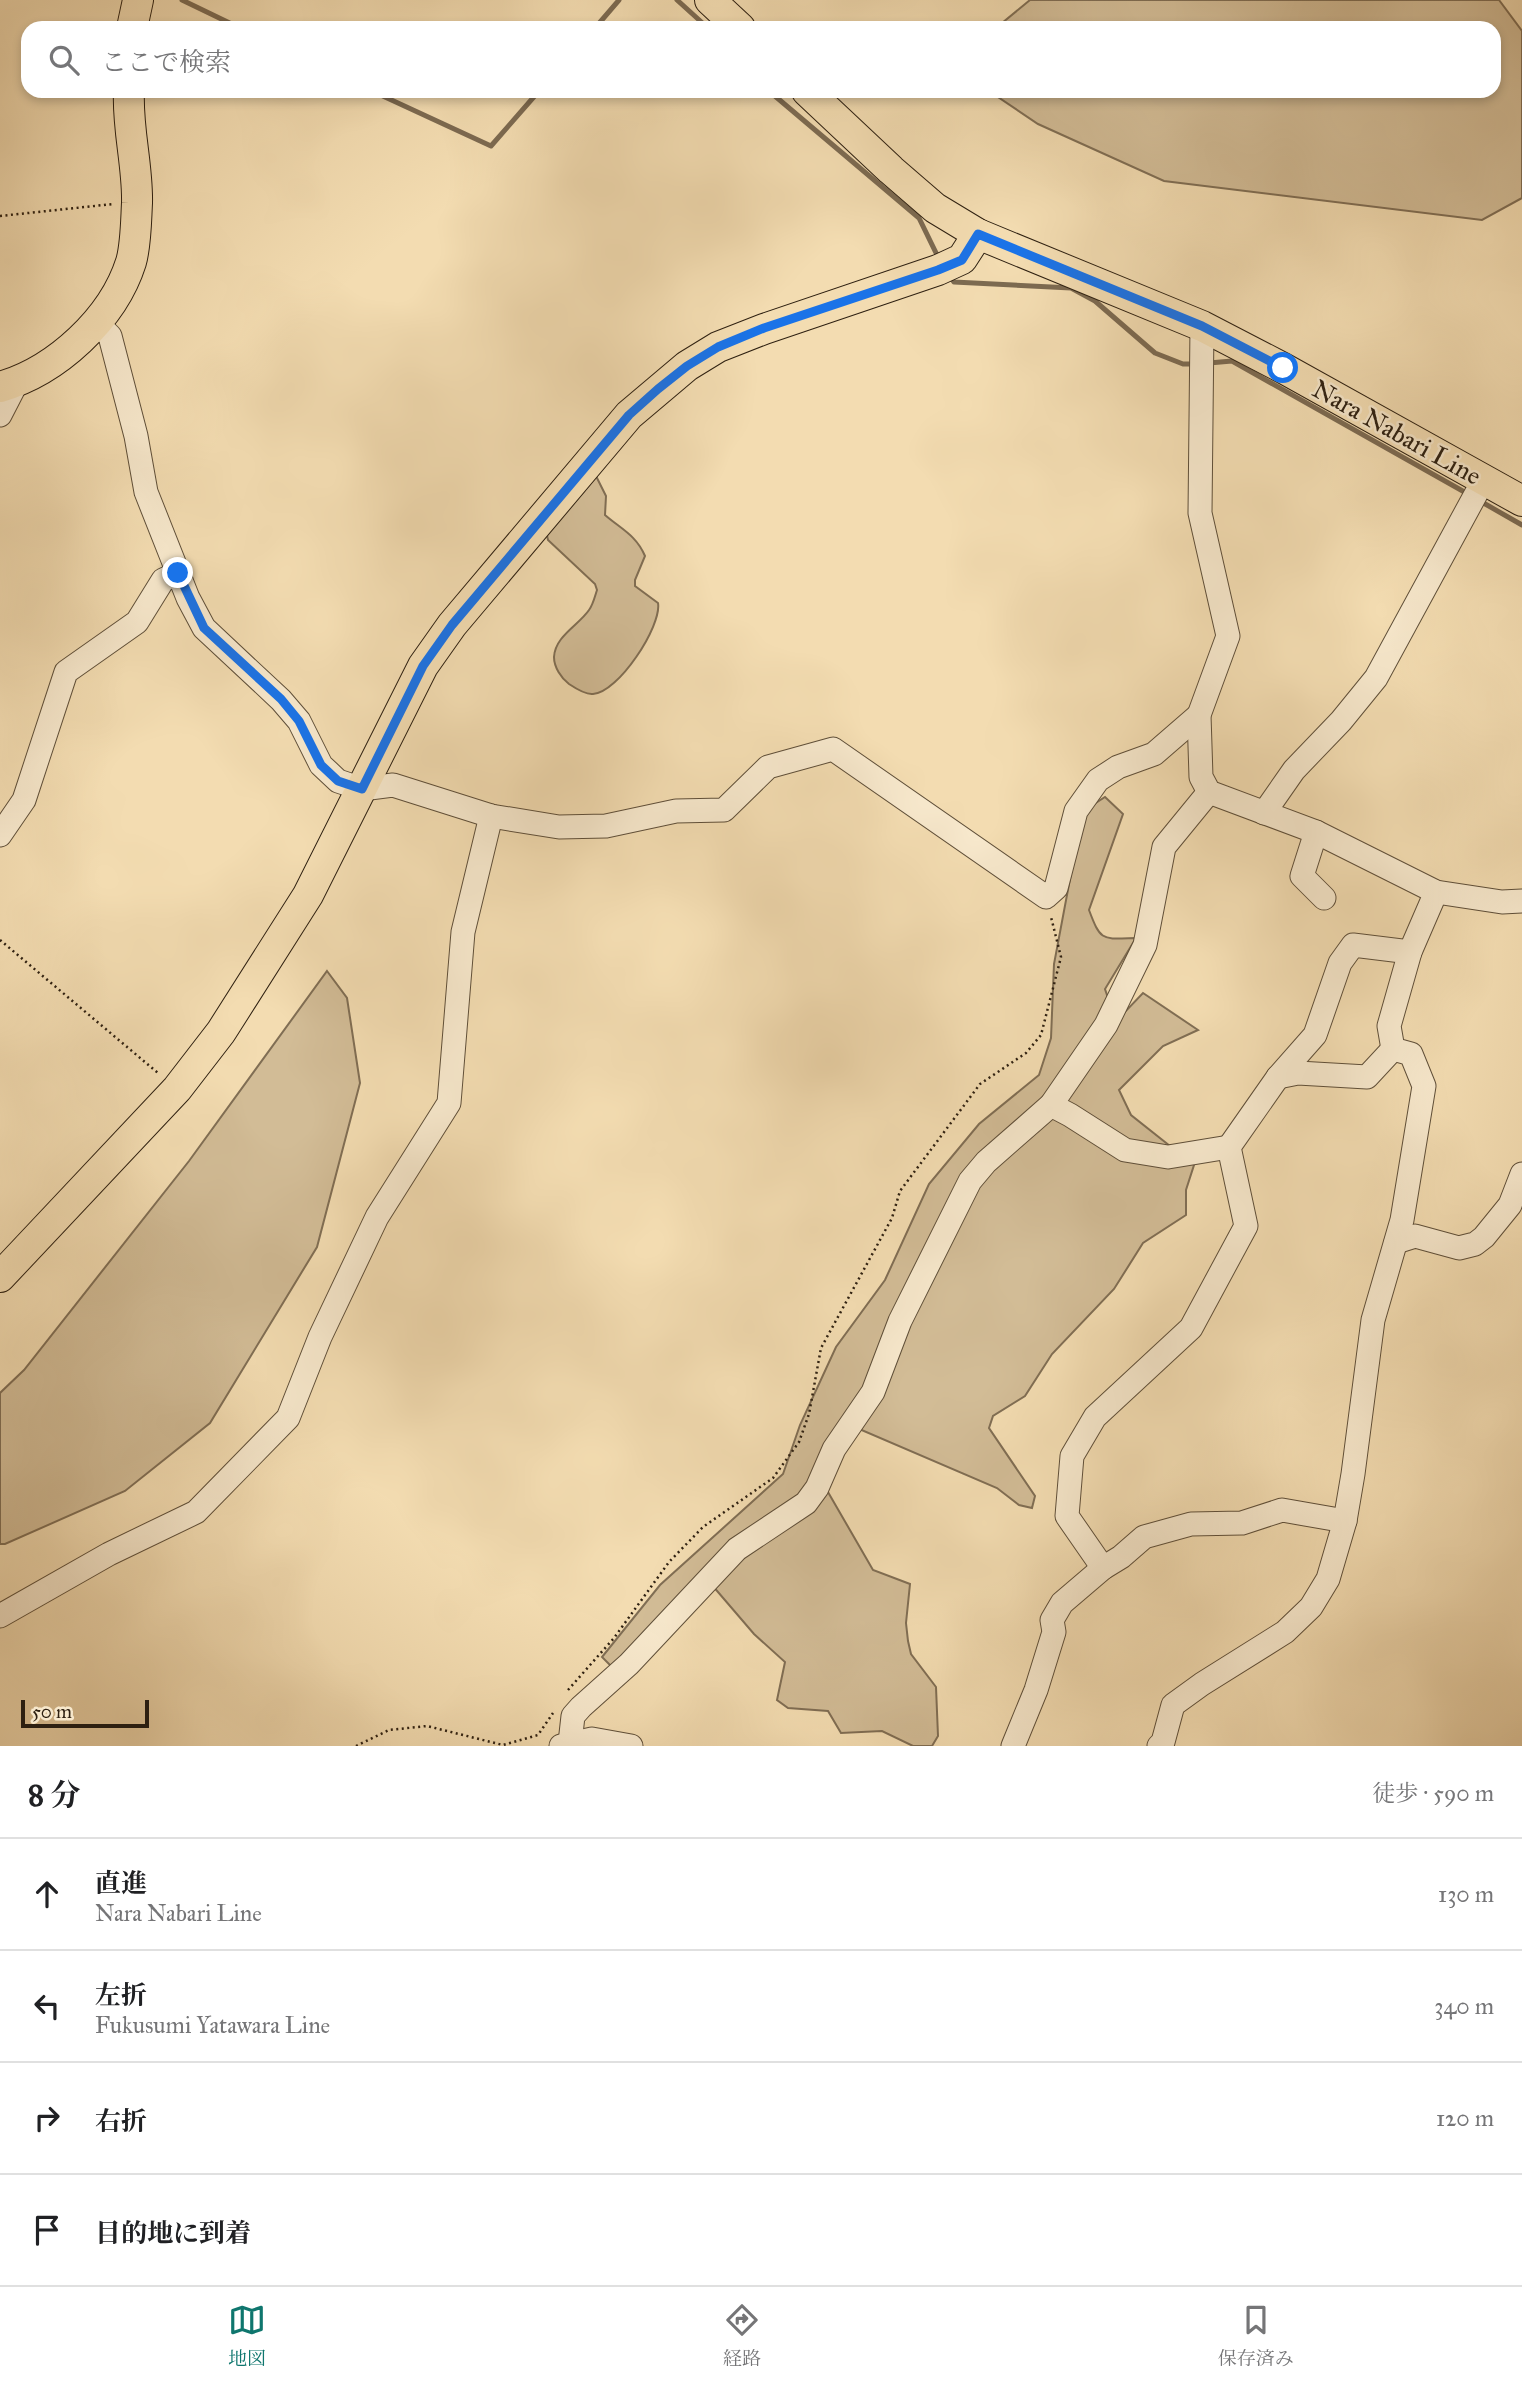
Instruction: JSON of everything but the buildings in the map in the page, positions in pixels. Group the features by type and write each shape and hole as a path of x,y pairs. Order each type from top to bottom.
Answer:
{"main road":[{"path":"134,21 138,0"},
{"path":"710,0 732,21"},
{"path":"8,384 51,363 97,323 114,297 131,261 137,202 130,98"},
{"name":"Nara Nabari Line","path":"814,98 935,208 978,234 1202,326 1522,501"},
{"path":"0,1277 177,1089 220,1032 308,895 423,666 452,625 629,415 687,366 718,347 764,328 962,260 978,234"}],"street":[{"path":"97,323 110,336 136,436 146,492 178,573 204,628 281,699 299,721 321,765 338,781 362,789 393,785 491,817 559,827 606,826 676,811 724,810 768,767 833,749 1046,897 1056,888 1076,811 1098,780 1118,767 1154,754 1199,715"},
{"path":"1202,326 1200,513 1228,636 1199,715 1201,777 1209,792 1316,832 1436,892 1502,902 1522,901"},
{"path":"0,415 8,384"},
{"path":"1264,813 1294,770 1341,721 1376,678 1483,481"},
{"path":"0,835 24,800 66,671 137,622 163,580 178,573"},
{"path":"631,1746 592,1739 565,1745 573,1716 581,1707 629,1664 737,1549 806,1503 817,1488 834,1449 873,1392 900,1321 970,1181 986,1162 1051,1105 1106,1025 1145,945 1164,848 1209,792"},
{"path":"0,1616 109,1554 197,1512 280,1428 291,1413 320,1337 377,1217 449,1103 463,932 491,817"},
{"path":"1316,832 1302,876 1324,898"},
{"path":"1393,1049 1389,1026 1410,952 1436,892"},
{"path":"1051,1105 1125,1150 1168,1157 1229,1147 1278,1077 1315,1035 1340,962 1353,944 1410,952"},
{"path":"1278,1077 1298,1073 1367,1077 1393,1049"},
{"path":"1158,1746 1163,1742 1173,1705 1284,1632 1311,1606 1328,1579 1345,1521 1373,1320 1402,1220 1424,1086 1411,1054 1393,1049"},
{"path":"1103,1568 1067,1516 1072,1456 1095,1417 1191,1328 1246,1226 1229,1147"},
{"path":"1396,1242 1415,1236 1459,1248 1475,1244 1485,1237 1510,1205 1522,1174"},
{"path":"1013,1746 1036,1690 1054,1632 1052,1620 1062,1603 1144,1537 1191,1524 1242,1523 1282,1510 1345,1521"}],"path":[{"path":"0,216 137,202"},
{"path":"566,1692 614,1638 669,1562 703,1527 773,1478 799,1442 809,1414 821,1348 892,1218 900,1191 980,1084 1026,1053 1041,1035 1061,957 1046,897"},
{"path":"0,940 177,1089"},
{"path":"356,1746 389,1730 427,1726 503,1745 538,1735 559,1703"}],"shaded area":[{"path":"1030,0 1499,0 1522,31 1522,198 1482,220 1164,181 1038,124 999,98 1501,98 1501,21 1004,21"},
{"path":"594,472 606,496 605,515 633,537 645,556 635,586 658,603 653,627 646,642 626,671 603,691 590,694 566,682 554,657 558,643 585,615 597,590 595,584 548,540 546,531"},
{"path":"1105,797 1123,814 1089,910 1104,936 1116,939 1136,938 1105,989 1109,1001 1124,1013 1143,993 1198,1030 1163,1046 1119,1090 1131,1115 1194,1165 1186,1190 1186,1215 1143,1243 1114,1289 1052,1354 1025,1396 993,1416 989,1428 1035,1496 1032,1508 1019,1505 997,1488 850,1425 817,1473 873,1570 910,1584 906,1623 908,1641 911,1654 936,1687 938,1736 932,1746 913,1746 882,1731 841,1733 828,1711 788,1708 777,1700 785,1662 754,1634 706,1578 612,1667 602,1657 660,1585 783,1474 800,1425 836,1347 885,1280 929,1184 979,1124 1039,1075 1051,1038 1054,964 1076,847 1088,808"},
{"path":"327,971 347,998 360,1083 317,1247 210,1423 125,1491 0,1544 0,1393 24,1370 189,1161"}],"waterway":[{"path":"182,0 226,21"},
{"path":"601,21 619,0"},
{"path":"677,0 700,21"},
{"path":"387,98 491,146 533,98"},
{"path":"777,98 919,218 939,259"},
{"path":"950,276 954,282 1071,288 1095,301 1155,353 1183,364 1195,364"},
{"path":"1209,363 1232,361 1468,494"},
{"path":"1480,501 1522,525"}],"route":[{"path":"178,573 204,628 281,699 299,721 321,765 338,781 362,789 423,666 452,625 629,415 687,366 718,347 764,328 962,260 978,234 1202,326 1283,368"}]}
